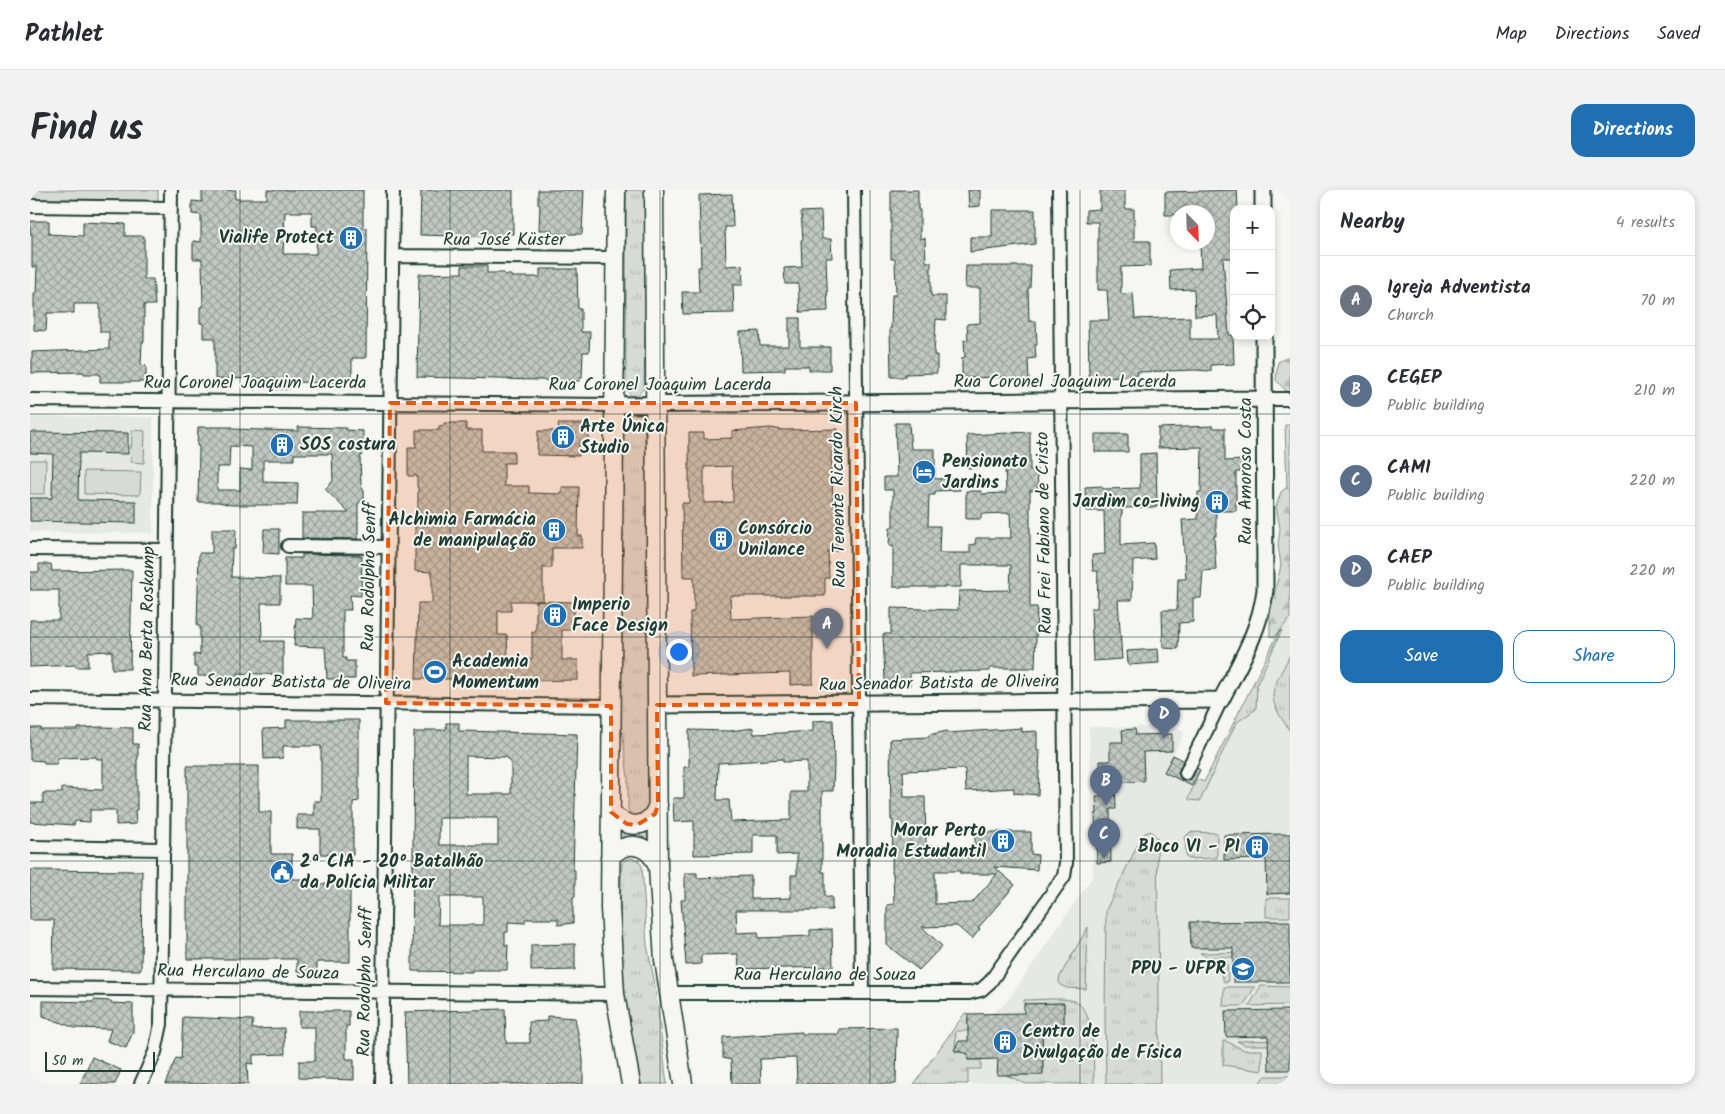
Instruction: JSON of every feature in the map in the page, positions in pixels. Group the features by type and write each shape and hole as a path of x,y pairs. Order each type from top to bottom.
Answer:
{"main road":[{"path":"616,190 610,934 618,1020 631,1084"},
{"path":"654,190 658,868 668,993 682,1084"},
{"path":"611,812 618,820 627,824 637,825 647,821 654,814 658,805"},
{"path":"610,858 616,851 624,847 633,846 650,852 658,868"}],"street":[{"name":"Rua Ana Berta Roskamp","path":"141,1084 159,1039 161,1024 171,190"},
{"name":"Rua Rodolpho Senff","path":"382,1084 392,190"},
{"name":"Rua Tenente Ricardo Kirch","path":"854,190 862,993"},
{"name":"Rua Frei Fabiano de Cristo","path":"981,990 990,982 1064,876 1066,863 1059,190"},
{"path":"1263,190 1263,205"},
{"path":"30,206 171,208"},
{"name":"Rua José Küster","path":"392,256 615,258"},
{"name":"Rua Amoroso Costa","path":"1221,700 1253,636 1263,606 1265,574 1264,340"},
{"name":"Rua Coronel Joaquim Lacerda","path":"30,400 655,404 1290,399"},
{"path":"288,546 388,547"},
{"path":"30,549 167,550"},
{"name":"Rua Senador Batista de Oliveira","path":"30,699 611,706"},
{"path":"1186,772 1221,700"},
{"name":"Rua Senador Batista de Oliveira","path":"657,705 1221,700"},
{"path":"30,847 164,849"},
{"name":"Rua Herculano de Souza","path":"30,988 615,994"},
{"name":"Rua Herculano de Souza","path":"668,993 969,993 981,990"}],"highlighted area":[{"path":"390,403 856,403 859,704 657,705 658,805 655,814 637,825 627,824 611,812 611,706 386,703"}],"shaded area":[{"path":"30,416 153,417 153,533 30,532"},
{"path":"1285,425 1290,425 1290,1084 914,1084 965,1013 989,1013 1006,1003 1093,876 1089,727 1177,727 1184,733 1169,764 1204,782 1289,612"}],"green space":[{"path":"30,190 158,190 158,202 30,200"},
{"path":"626,190 647,190 644,388 637,396 632,397 626,389"},
{"path":"1290,356 1290,393 1288,393 1276,380 1278,362"},
{"path":"632,413 640,414 644,420 648,514 650,807 645,814 637,818 628,810 628,778 617,689 620,650 623,418"},
{"path":"1285,425 1290,425 1290,489 1287,488"},
{"path":"132,430 145,431 144,463 131,462"},
{"path":"30,460 46,460 45,494 30,494"},
{"path":"84,471 141,472 140,495 84,494"},
{"path":"1286,488 1290,489 1290,618 1275,637 1270,636 1270,613 1281,565 1278,545 1280,528 1276,507 1281,492"},
{"path":"1282,630 1257,684 1256,709 1236,723 1200,801 1190,800 1188,798 1197,779 1204,782 1278,634"},
{"path":"1290,655 1290,731 1276,709 1273,693 1278,678"},
{"path":"623,830 647,833 647,840 643,843 623,839"},
{"path":"1151,831 1157,838 1160,1084 1106,1084 1106,910 1141,838 1145,833"},
{"path":"1190,832 1217,833 1217,858 1189,859 1186,857 1185,837"},
{"path":"631,858 638,860 642,866 647,945 654,979 667,1084 637,1084 625,1027 618,947 622,863"},
{"path":"1266,898 1290,898 1290,917 1266,917"},
{"path":"1088,927 1086,989 1067,988 1060,985 1060,976"},
{"path":"1271,952 1271,957 1207,957 1200,953"},
{"path":"1227,961 1228,982 1224,982 1219,969 1212,962"},
{"path":"1261,986 1290,987 1290,1005 1249,1006"},
{"path":"1224,987 1255,987 1243,1006 1223,1006"},
{"path":"1063,999 1074,1001 1081,1006 1087,1015 1092,1038 1094,1084 1026,1084 1006,1075 1043,1075 1042,1028 1064,1028 1064,1003 1024,1004 1024,1000"},
{"path":"965,1013 968,1013 968,1031 956,1031 955,1052 968,1053 968,1060 981,1060 981,1069 968,1069 968,1084 914,1084"},
{"path":"1290,1040 1290,1045 1245,1045 1237,1041"},
{"path":"1223,1041 1244,1050 1262,1050 1262,1071 1223,1065"},
{"path":"1266,1076 1290,1076 1290,1084 1258,1084"}],"building":[{"path":"202,190 236,190 235,199 267,199 267,190 363,190 363,228 367,228 366,358 352,358 352,383 289,382 289,389 275,389 275,378 215,379 215,338 203,338 203,323 200,323 200,307 203,307 202,259 193,259 193,241 201,242 201,215 192,214 192,201 202,202","holes":["285,212 312,212 312,226 317,226 316,254 283,254"]},
{"path":"421,190 513,190 513,234 488,237 420,235"},
{"path":"538,190 584,190 582,234 552,234 552,230 539,230 540,204 538,204"},
{"path":"891,190 918,190 920,239 925,238 926,262 931,262 931,296 946,296 946,320 936,319 934,355 937,355 937,373 905,374 905,377 891,377 890,328 892,295 896,295 895,259 891,259"},
{"path":"968,190 980,190 980,206 969,207"},
{"path":"1100,190 1125,190 1125,209 1134,209 1134,241 1150,241 1150,266 1121,267 1121,294 1133,293 1135,319 1190,317 1190,339 1218,339 1217,315 1195,316 1194,289 1171,290 1170,270 1201,268 1200,250 1215,250 1215,205 1170,205 1170,215 1165,215 1165,192 1237,190 1238,205 1230,205 1230,258 1223,258 1229,335 1230,340 1233,340 1234,364 1211,365 1211,371 1137,372 1138,375 1089,378 1088,320 1109,320 1107,290 1098,290 1098,222 1086,222 1086,210 1100,209"},
{"path":"732,194 733,227 725,227 726,266 742,265 743,285 733,285 734,313 683,314 682,292 699,292 698,267 701,267 699,195"},
{"path":"992,210 1035,210 1035,244 970,252 970,237 992,237"},
{"path":"821,211 822,239 831,239 832,258 826,258 828,311 800,312 798,284 785,284 784,268 802,267 801,212"},
{"path":"30,221 49,221 49,234 83,236 83,222 125,224 125,236 144,236 144,279 153,279 155,305 144,305 144,342 142,342 141,365 146,366 146,382 100,382 100,374 84,374 84,372 32,373 32,352 109,349 109,332 100,332 100,304 74,304 74,313 47,313 46,331 34,330 34,293 36,293 37,267 32,267"},
{"path":"462,266 487,266 487,273 504,273 505,275 511,275 511,277 540,277 540,269 577,269 578,309 581,309 581,332 590,332 589,352 583,352 582,378 579,381 417,377 419,274 462,273"},
{"path":"966,266 1031,266 1030,288 1028,288 1029,321 1036,321 1037,345 1035,345 1036,358 1028,359 1029,381 1004,381 1004,377 962,378 962,358 965,357 964,340 968,340 967,324 980,323 980,288 965,288"},
{"path":"789,318 800,318 800,347 830,347 830,370 809,370 809,366 785,366 785,370 741,371 740,332 759,331 760,346 789,346"},
{"path":"444,423 466,423 466,430 482,430 482,451 514,451 514,463 504,463 504,486 529,486 529,493 562,494 562,487 579,487 578,536 582,536 582,548 552,548 552,568 543,568 543,601 536,601 574,602 574,630 562,630 562,660 578,660 578,680 528,681 528,687 513,687 513,679 416,679 418,603 432,603 432,572 415,571 415,519 418,519 418,487 417,476 408,476 408,447 416,447 416,430 439,430 439,426 444,425","holes":["511,601 536,601 536,632 532,632 532,659 508,659 507,635 498,635 498,611 511,611"]},
{"path":"895,423 909,423 911,449 935,449 935,479 959,478 960,490 935,491 935,495 929,495 928,526 940,526 939,553 970,553 970,545 975,544 976,538 1011,538 1010,513 981,514 981,519 966,519 966,491 981,491 981,494 1006,493 1005,466 968,468 967,435 1030,432 1030,470 1037,469 1038,490 1030,491 1030,607 1037,607 1035,668 990,668 990,671 910,673 910,685 889,686 888,680 885,680 883,634 891,634 891,608 958,610 959,591 1010,590 1011,565 961,565 961,587 893,587 893,546 889,546 890,527 893,527 893,490 884,490 884,477 897,477"},
{"name":"Arte Única Studio","path":"558,424 585,424 589,429 589,443 579,443 579,456 537,455 538,431 559,431"},
{"path":"1213,426 1214,428 1225,428 1225,461 1243,460 1244,472 1236,472 1236,511 1216,511 1216,536 1214,536 1216,570 1203,571 1201,598 1193,598 1193,622 1179,623 1178,649 1163,648 1162,610 1177,610 1178,579 1186,579 1182,520 1198,519 1202,447 1158,448 1158,428"},
{"path":"198,427 298,431 298,427 346,428 346,430 363,431 362,456 360,456 361,486 364,491 364,499 358,504 358,539 302,538 302,513 349,513 325,489 333,481 332,454 294,454 294,460 263,460 263,482 298,483 297,505 232,505 218,502 198,502 199,446 197,446","holes":["230,446 252,447 252,470 240,469 240,490 217,490 217,467 229,467"]},
{"path":"770,428 784,430 838,429 836,453 831,453 833,501 837,501 837,551 828,551 829,578 825,578 825,596 730,596 731,619 813,616 813,684 790,685 790,673 691,676 690,612 694,612 694,577 683,577 682,503 689,503 689,433 704,433 704,439 732,438 732,431","holes":["732,466 733,502 704,503 704,467"]},
{"path":"30,432 128,433 128,454 79,453 78,500 136,501 136,523 30,521 30,498 52,498 53,454 30,453"},
{"path":"1095,434 1128,434 1128,452 1095,452"},
{"path":"1156,453 1157,507 1122,508 1121,514 1121,545 1154,543 1155,559 1133,561 1132,600 1118,600 1122,659 1093,661 1091,608 1097,608 1098,571 1093,571 1092,555 1105,554 1104,511 1086,511 1085,487 1102,486 1103,489 1140,488 1140,454"},
{"path":"212,529 236,529 235,549 232,549 231,577 280,578 280,603 261,603 262,641 283,641 283,675 238,673 238,676 198,676 198,667 194,667 194,654 200,655 200,626 197,626 199,553 212,553"},
{"path":"264,529 279,529 279,554 263,553"},
{"path":"302,554 362,556 361,596 350,595 351,610 343,610 343,658 346,658 346,661 355,661 355,679 327,679 325,647 294,646 296,618 313,619 312,586 285,586 285,558 302,558"},
{"path":"39,564 51,564 52,571 132,570 130,669 112,669 112,651 88,652 88,667 76,667 76,665 30,667 30,620 59,620 59,590 30,590 30,572 39,572"},
{"path":"1158,649 1159,663 1128,665 1127,651"},
{"path":"286,720 359,720 359,801 353,802 353,855 320,854 320,829 297,829 297,815 314,815 314,801 321,801 321,746 283,746 283,758 264,759 263,729 286,728"},
{"path":"833,720 833,791 822,791 822,872 825,872 825,897 832,897 832,910 736,910 737,933 758,932 759,938 810,936 810,930 832,929 833,967 739,969 738,954 701,955 701,964 686,965 681,900 685,900 685,873 697,873 697,878 751,876 751,899 791,898 791,875 797,875 797,854 777,855 777,835 753,835 753,854 694,855 694,821 674,822 673,798 684,798 684,767 689,767 689,730 730,731 753,728 754,734 813,731 813,721","holes":["783,759 783,762 807,761 807,792 791,792 791,820 731,822 729,800 717,800 718,763"]},
{"path":"446,723 459,723 459,731 577,734 573,923 558,925 558,919 525,919 525,923 508,922 508,932 505,932 505,945 508,945 507,970 472,970 472,972 412,971 414,732 446,730","holes":["466,756 507,757 511,765 511,794 466,794","439,818 498,818 498,845 439,845","439,897 483,897 483,925 438,925"]},
{"path":"30,728 41,728 41,730 78,730 78,728 133,728 133,744 138,744 136,824 116,825 116,810 90,810 90,822 75,821 74,825 30,822 30,803 43,803 43,793 62,793 62,788 103,790 103,759 97,759 96,757 57,758 57,764 44,764 44,761 30,760"},
{"path":"1022,728 1022,732 1036,731 1037,751 1040,751 1038,795 1014,793 1014,788 966,791 965,769 903,771 904,797 925,797 926,846 939,846 939,854 975,854 975,832 1031,832 1031,854 1038,855 1037,870 994,867 1015,885 978,928 980,929 972,939 957,926 922,927 942,946 919,970 887,945 887,905 894,904 890,739 929,737 929,735 947,731 948,733","holes":["935,871 960,871 960,874 997,874 972,903 935,904"]},
{"path":"1135,729 1136,735 1172,734 1172,751 1143,752 1144,781 1115,783 1116,809 1110,809 1111,862 1097,863 1095,814 1097,814 1096,796 1101,796 1100,761 1110,761 1110,742 1123,742 1122,730"},
{"path":"1173,755 1183,760 1178,773 1182,780 1190,780 1197,768 1200,770 1192,786 1164,772"},
{"path":"187,766 259,766 259,812 271,812 271,854 292,854 292,879 305,879 305,884 350,884 350,962 317,962 317,972 297,972 297,959 187,959"},
{"name":"Bloco VI - PI","path":"1290,834 1290,893 1267,894 1266,859 1224,860 1224,835"},
{"path":"30,870 142,871 141,970 53,969 54,920 30,920"},
{"path":"1290,921 1290,982 1233,982 1233,948 1191,948 1190,922"},
{"path":"575,944 575,970 531,971 531,945"},
{"path":"94,1000 133,1004 133,1032 126,1048 107,1041 111,1029 75,1028 43,1016 43,1001 94,1002"},
{"name":"Centro de Divulgação de Física","path":"1064,1003 1064,1028 1042,1028 1043,1075 997,1075 998,1059 968,1060 968,1054 954,1050 959,1041 968,1041 968,1014 1024,1013 1024,1004"},
{"path":"505,1009 506,1043 530,1043 529,1022 547,1021 547,1016 575,1018 583,1059 583,1084 407,1084 405,1012"},
{"path":"1290,1010 1290,1070 1269,1070 1268,1036 1226,1037 1225,1011"},
{"path":"299,1011 349,1011 349,1026 346,1026 346,1059 354,1059 354,1080 299,1078 299,1061 315,1061 315,1027 299,1027"},
{"path":"183,1017 253,1020 252,1029 284,1028 285,1054 253,1055 253,1064 247,1063 248,1084 165,1084 176,1058 181,1059"},
{"path":"897,1028 896,1084 797,1084 796,1058 760,1059 761,1084 732,1084 731,1060 723,1058 723,1037 802,1032 802,1034 839,1034 839,1029"},
{"path":"92,1057 121,1070 115,1084 80,1084"}],"place":[{"name":"Vialife Protect","path":"351,238"},
{"name":"Arte Única Studio","path":"563,437"},
{"name":"SOS costura","path":"282,445"},
{"name":"Pensionato Jardins","path":"924,472"},
{"name":"Jardim co-living","path":"1217,502"},
{"name":"Alchimia Farmácia de manipulação","path":"554,530"},
{"name":"Consórcio Unilance","path":"721,539"},
{"name":"Imperio Face Design","path":"555,615"},
{"name":"Igreja Adventista","path":"827,649"},
{"name":"Academia Momentum","path":"435,672"},
{"name":"CAEP","path":"1164,739"},
{"name":"CEGEP","path":"1106,806"},
{"name":"Morar Perto Moradia Estudantil","path":"1003,841"},
{"name":"Bloco VI - PI","path":"1257,847"},
{"name":"CAMI","path":"1104,859"},
{"name":"2ª CIA - 20º Batalhão da Polícia Militar","path":"282,872"},
{"name":"PPU - UFPR","path":"1243,969"},
{"name":"Centro de Divulgação de Física","path":"1005,1042"}]}
